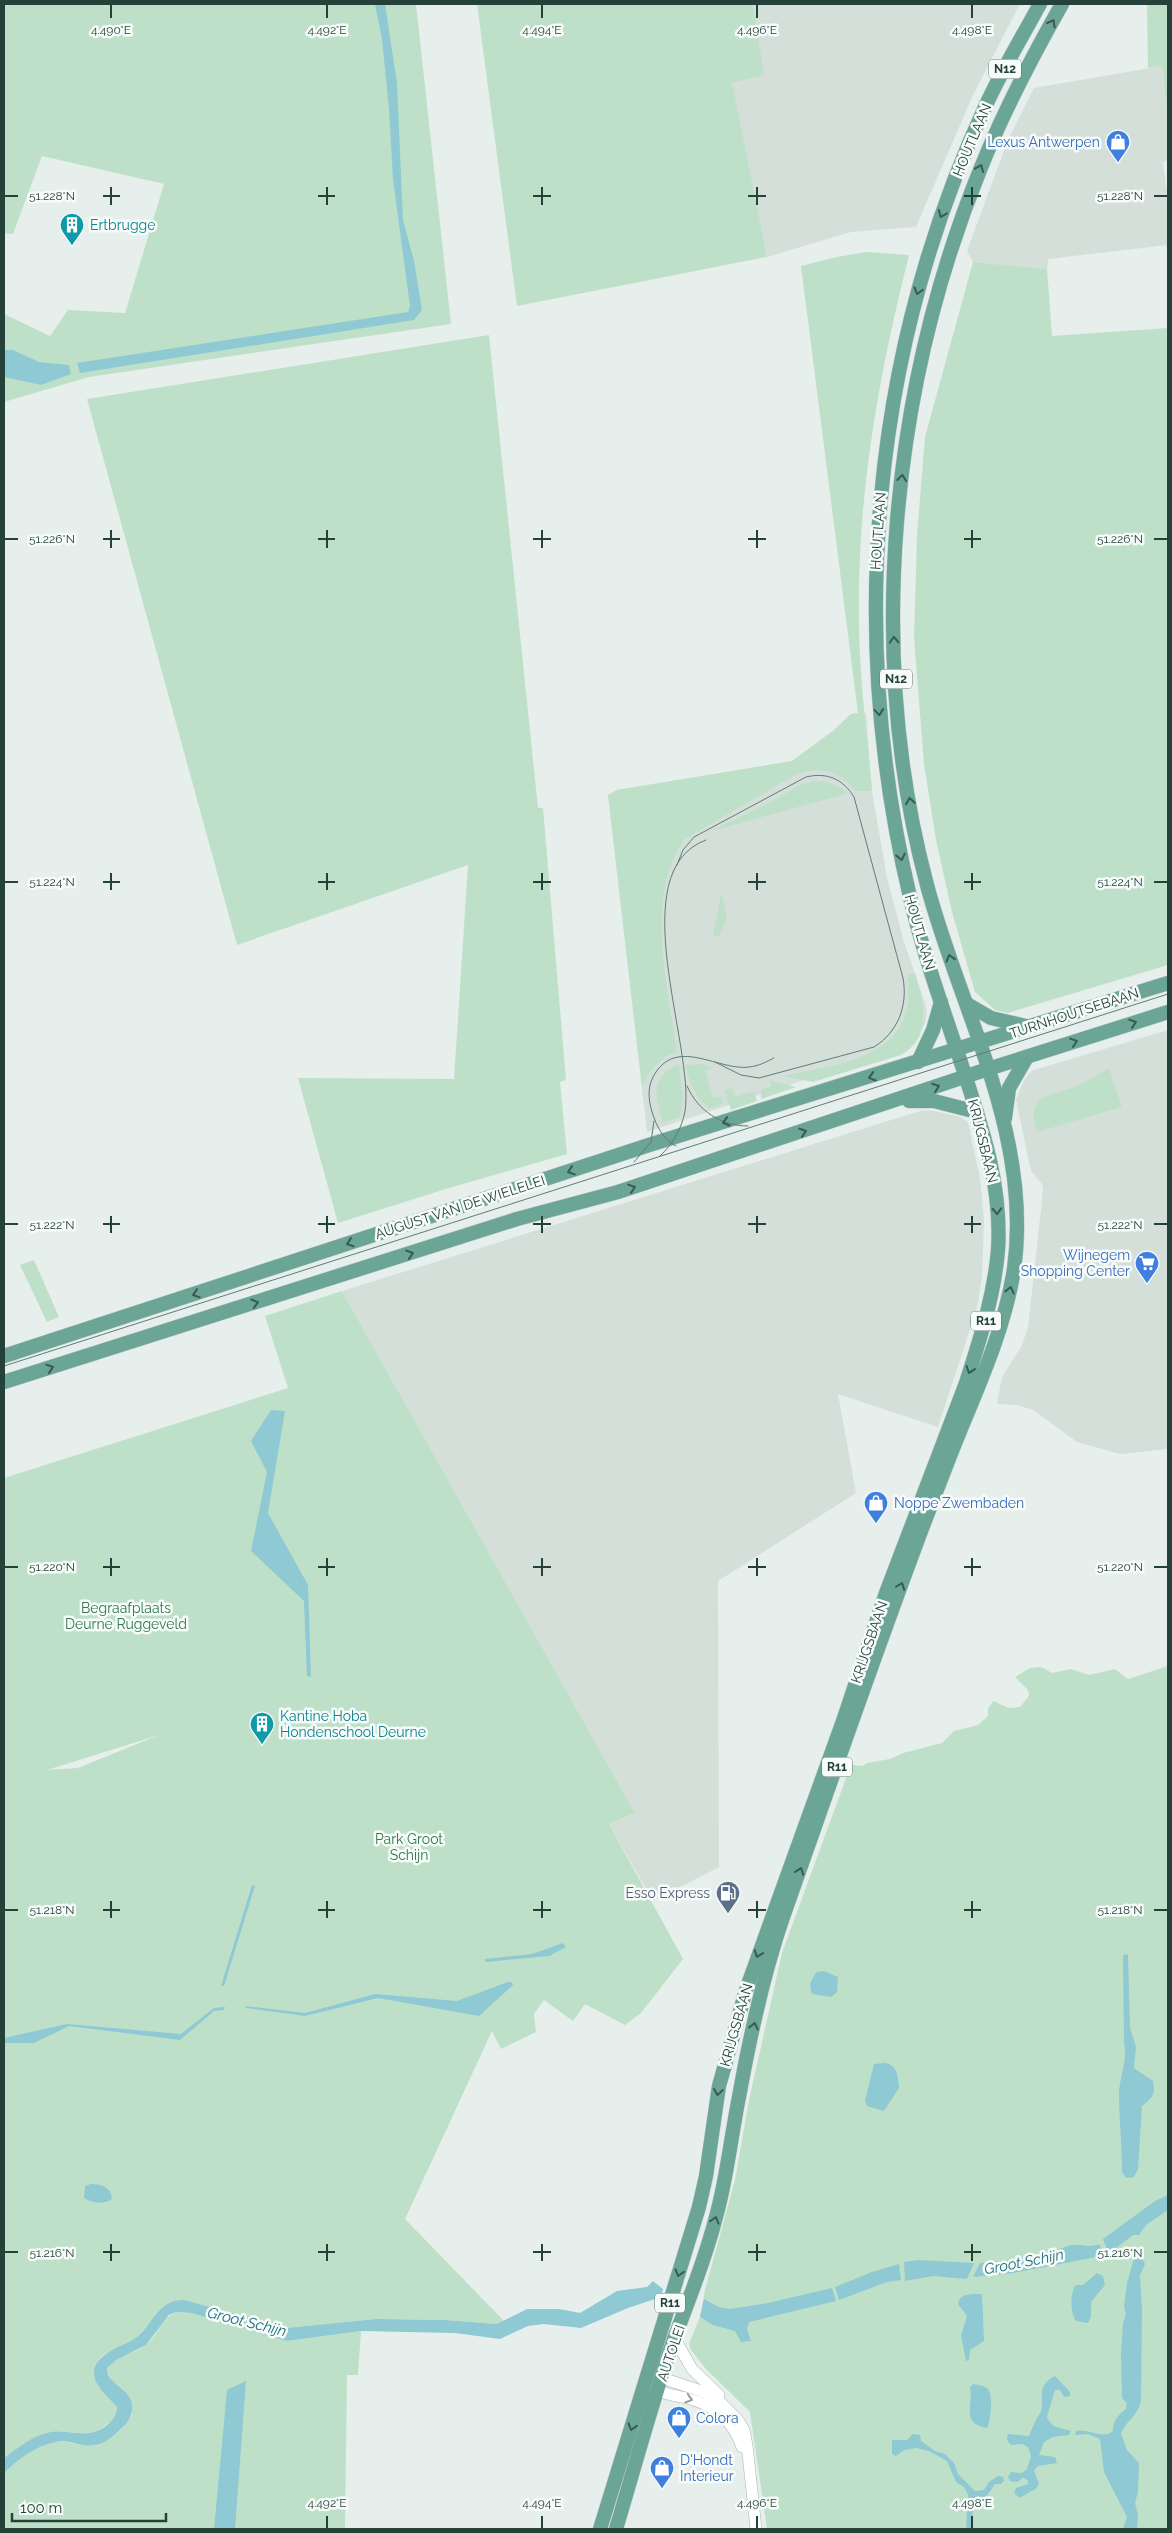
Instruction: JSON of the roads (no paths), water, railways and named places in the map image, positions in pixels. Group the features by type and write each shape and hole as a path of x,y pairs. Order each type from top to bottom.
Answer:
{"main road":[{"name":"HOUTLAAN","path":"965,1077 910,897 893,823 883,757 876,678 877,535 882,476 905,340 940,219 986,104 1040,4"},
{"name":"HOUTLAAN","path":"988,1069 928,892 914,827 902,753 894,630 896,536 909,421 924,346 941,280 980,168 1007,108 1062,4"},
{"name":"TURNHOUTSEBAAN","path":"957,1050 1168,983"},
{"path":"918,1062 934,1030 941,1001"},
{"path":"967,1004 991,1018 1030,1027"},
{"name":"TURNHOUTSEBAAN","path":"890,1103 988,1069 1168,1012"},
{"name":"AUGUST VAN DE WIELELEI","path":"4,1356 650,1145 957,1050"},
{"path":"1004,1128 1009,1088 1027,1057"},
{"name":"KRIJGSBAAN","path":"725,2177 743,2074 773,1948 897,1594 985,1370 1009,1292 1016,1254 1017,1215 1004,1128 988,1069"},
{"name":"KRIJGSBAAN","path":"699,2207 706,2176 719,2086 746,1990 844,1721 882,1602 966,1383 989,1310 998,1248 998,1213 992,1164 965,1077"},
{"path":"890,1103 934,1101 977,1112"},
{"name":"AUGUST VAN DE WIELELEI","path":"4,1382 517,1219 618,1192 890,1103"},
{"name":"AUTOLEI","path":"616,2529 662,2378 691,2300 719,2206 725,2177"},
{"name":"AUTOLEI","path":"600,2529 699,2207"}],"street":[{"path":"675,2339 692,2369 719,2395 720,2402"},
{"path":"646,2380 662,2378 704,2392 720,2402 744,2430 756,2529"},
{"path":"646,2380 658,2391 690,2399 718,2412 733,2427 748,2459"}],"water":[{"path":"375,4 385,4 397,83 403,220 414,261 422,310 414,320 80,373 77,363 408,312 410,306 393,179 382,39"},
{"path":"4,350 13,350 39,362 69,365 71,374 41,385 4,377"},
{"path":"271,1410 285,1411 268,1513 308,1585 311,1677 307,1676 304,1601 251,1551 267,1472 251,1441"},
{"path":"252,1885 255,1886 224,1986 221,1986"},
{"path":"563,1943 566,1947 549,1956 485,1962 485,1959 532,1954"},
{"path":"1128,1954 1130,2028 1136,2047 1134,2068 1153,2081 1154,2090 1151,2098 1142,2106 1138,2169 1134,2177 1126,2178 1122,2172 1119,2093 1125,2055 1123,1955"},
{"path":"824,1971 838,1977 837,1992 831,1997 812,1994 811,1991 810,1985 813,1977 817,1972"},
{"path":"512,1982 513,1985 479,2016 378,1998 305,2016 246,2008 246,2006 305,2013 375,1994 457,2001"},
{"path":"225,2007 224,2010 214,2011 180,2040 69,2026 34,2043 4,2043 4,2038 67,2024 181,2034 214,2008"},
{"path":"884,2063 894,2068 899,2088 884,2111 867,2106 865,2101 874,2064"},
{"path":"91,2184 108,2189 112,2199 98,2203 84,2198 85,2186"},
{"path":"1168,2195 1168,2210 1146,2225 1139,2235 1133,2235 1111,2252 1108,2252 1103,2239 1155,2201"},
{"path":"1099,2244 1104,2254 1101,2256 1013,2273 973,2277 980,2263 1047,2253 1072,2245 1091,2246"},
{"path":"1137,2248 1145,2264 1140,2275 1142,2309 1141,2400 1135,2415 1121,2434 1127,2450 1139,2463 1138,2492 1135,2503 1138,2515 1137,2529 1123,2529 1127,2517 1104,2472 1100,2439 1088,2434 1075,2435 1076,2431 1105,2434 1113,2431 1116,2418 1126,2409 1127,2403 1122,2398 1121,2353 1123,2323 1126,2314 1124,2306 1127,2283"},
{"path":"918,2260 974,2263 967,2279 933,2276 905,2281 904,2262"},
{"path":"899,2264 901,2280 887,2282 839,2300 835,2287 872,2272"},
{"path":"1097,2273 1103,2276 1105,2285 1091,2302 1091,2317 1088,2323 1076,2321 1072,2308 1074,2288 1076,2285 1083,2285"},
{"name":"Groot Schijn","path":"653,2281 663,2289 661,2297 628,2308 581,2328 544,2324 528,2326 500,2339 455,2333 361,2331 287,2341 191,2313 176,2312 169,2315 146,2345 116,2360 107,2368 108,2375 126,2393 132,2404 130,2417 120,2430 106,2441 95,2445 89,2446 63,2441 48,2444 34,2450 4,2473 4,2458 35,2437 63,2431 91,2433 110,2422 115,2415 117,2407 96,2382 94,2377 95,2366 104,2356 139,2336 161,2309 175,2301 184,2300 286,2328 376,2319 445,2320 497,2324 527,2309 559,2309 580,2313 617,2291 647,2287"},
{"path":"832,2288 836,2301 749,2322 747,2329 751,2341 741,2342 735,2331 713,2325 700,2317 704,2299 719,2307 730,2309 768,2303"},
{"path":"982,2294 984,2341 970,2350 969,2360 966,2361 961,2336 967,2316 958,2304 963,2296"},
{"path":"1055,2376 1070,2392 1070,2396 1064,2397 1060,2390 1055,2390 1047,2417 1054,2426 1071,2431 1069,2435 1053,2437 1044,2442 1039,2455 1055,2457 1057,2463 1038,2466 1034,2471 1039,2484 1035,2490 1020,2498 1014,2493 1016,2488 1028,2484 1028,2480 1023,2478 1017,2482 1010,2481 1008,2477 1011,2472 1022,2473 1027,2469 1031,2456 1028,2447 1023,2444 1011,2445 1007,2440 1008,2434 1029,2436 1041,2410 1044,2385"},
{"path":"246,2381 235,2529 214,2529 227,2390"},
{"path":"973,2384 981,2385 990,2392 990,2420 987,2428 979,2426 971,2418 970,2387"},
{"path":"913,2434 920,2435 921,2441 935,2451 945,2454 954,2463 958,2474 975,2491 984,2490 989,2482 998,2476 1003,2477 1004,2481 1001,2484 995,2484 986,2497 974,2500 971,2529 966,2529 968,2494 964,2487 956,2482 947,2461 929,2451 916,2448 904,2450 896,2456 892,2454 892,2440 907,2440"}],"tram line":[{"path":"677,865 683,850 694,837 806,777 821,775 834,778 840,781 854,797 903,978 904,998 899,1017 889,1034 874,1047 759,1078 741,1075 715,1062"},
{"path":"660,1156 676,1135 682,1124 685,1111 685,1082 681,1046 667,963 665,922 668,886 681,858 706,840"},
{"path":"4,1366 1168,994"},
{"path":"676,1146 667,1139 658,1127 650,1102 651,1082 656,1072 665,1062 676,1057 688,1057 737,1067 749,1067 759,1065 774,1058"},
{"path":"687,1086 697,1103 711,1115 729,1123 748,1126"},
{"path":"634,1162 651,1142 654,1121"}],"place":[{"name":"Lexus Antwerpen","path":"1118,163"},
{"name":"Ertbrugge","path":"72,246"},
{"name":"Wijnegem Shopping Center","path":"1147,1284"},
{"name":"Noppe Zwembaden","path":"876,1524"},
{"name":"Kantine Hoba Hondenschool Deurne","path":"262,1745"},
{"name":"Esso Express","path":"728,1914"},
{"name":"Colora","path":"679,2439"},
{"name":"D'Hondt Interieur","path":"662,2489"}],"park label":[{"name":"Begraafplaats Deurne Ruggeveld","path":"126,1616"},
{"name":"Park Groot Schijn","path":"409,1848"}]}
